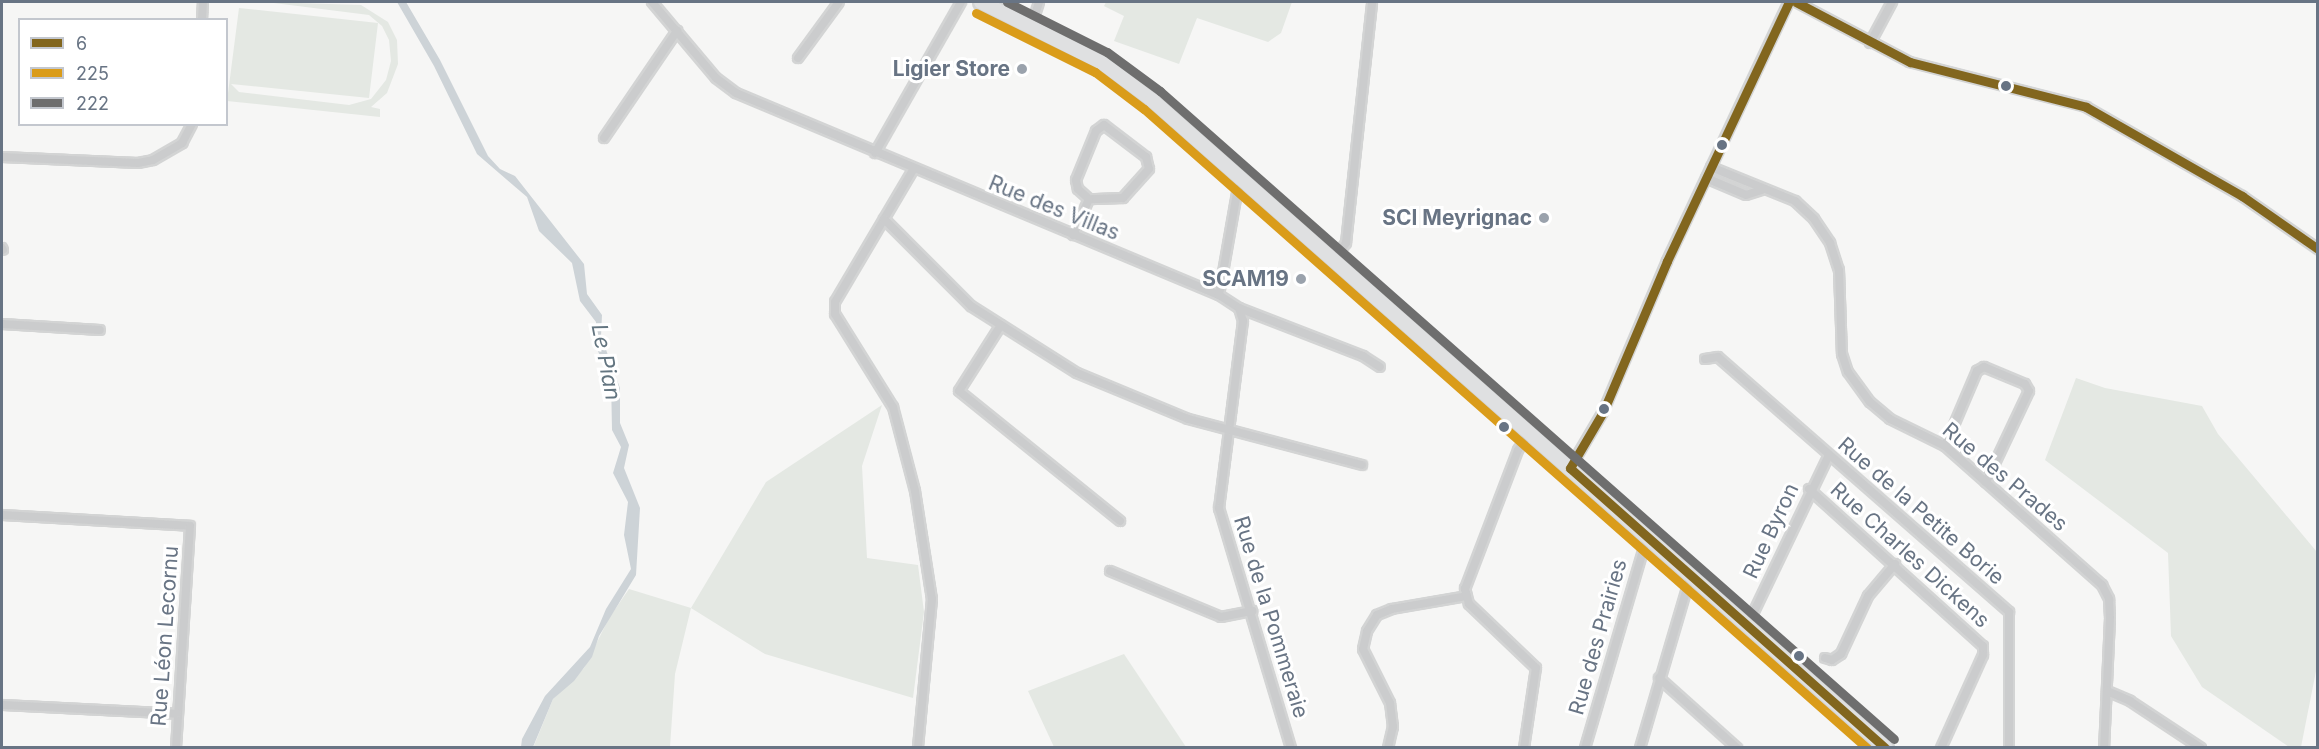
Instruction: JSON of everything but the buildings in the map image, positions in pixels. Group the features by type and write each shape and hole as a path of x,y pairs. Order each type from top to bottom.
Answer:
{"main road":[{"path":"981,2 1128,80 1886,747"}],"street":[{"path":"202,18 203,2"},
{"name":"Rue des Villas","path":"652,2 716,78 736,93 913,170 1219,295"},
{"path":"798,58 839,2"},
{"path":"875,153 961,2"},
{"path":"1031,27 1039,2"},
{"path":"1334,260 1346,243 1372,2"},
{"path":"1570,468 1603,412 1706,178 1789,2"},
{"path":"1796,2 1870,43 1933,69 2045,93 2086,106 2242,196 2318,249"},
{"path":"1870,43 1892,2"},
{"path":"604,138 677,31"},
{"path":"1104,125 1146,157 1149,169 1123,198 1089,199 1078,189 1076,180 1096,131 1104,125"},
{"path":"2,157 138,163 153,160 182,143 191,126"},
{"name":"Rue des Prades","path":"1711,167 1795,201 1814,219 1830,243 1839,270 1842,354 1861,391 1890,419 1945,446 2094,577 2109,599 2107,691"},
{"path":"913,170 835,302 835,314 893,407 915,491 932,599 918,747"},
{"name":"Rue des Prades","path":"1706,178 1746,195 1764,189"},
{"path":"1244,182 1237,192 1219,295 1239,308 1352,351 1380,367"},
{"path":"1073,235 1089,199"},
{"path":"884,219 971,306 1077,374 1188,419 1362,465"},
{"name":"Rue de la Pommeraie","path":"1239,308 1243,321 1219,508 1292,747"},
{"path":"2,324 100,330"},
{"path":"1001,325 959,391 1120,521"},
{"name":"Rue de la Petite Borie","path":"1705,358 1718,357 2008,612 2009,747"},
{"path":"1945,446 1977,371 1984,367 2025,384 2028,391 1986,482"},
{"path":"1524,747 1536,668 1469,604 1466,589 1518,450 1530,433"},
{"name":"Rue Byron","path":"1748,624 1809,489 1828,455"},
{"name":"Rue Charles Dickens","path":"1809,489 1895,564 1983,646 1983,655 1941,747"},
{"name":"Rue Léon Lecornu","path":"2,515 190,526 176,747"},
{"name":"Rue des Prairies","path":"1585,747 1647,537"},
{"path":"1825,658 1833,660 1841,654 1868,596 1895,564"},
{"path":"1110,571 1221,617 1252,611"},
{"path":"1640,747 1691,575"},
{"path":"1388,747 1392,727 1390,703 1363,649 1367,632 1377,615 1392,609 1467,596"},
{"path":"1659,678 1737,747"},
{"path":"2104,747 2107,691 2130,701 2201,747"},
{"path":"2,705 178,714"}],"shaded area":[{"path":"266,2 361,5 388,22 397,40 398,64 387,93 371,107 380,109 380,117 228,101 239,8 378,23 369,98 231,84 239,92 349,105 371,99 386,80 391,61 389,40 382,26 369,15"},
{"path":"1106,2 1292,2 1281,33 1268,42 1197,18 1179,64 1114,41 1124,16 1104,6"},
{"path":"2076,378 2105,388 2202,406 2218,434 2317,552 2317,666 2301,747 2289,747 2202,687 2171,636 2168,553 2045,460"},
{"path":"882,405 862,466 867,558 918,565 924,612 913,698 765,654 691,608 766,482"},
{"path":"629,589 691,608 675,674 670,747 533,748 553,699 584,668 609,618"},
{"path":"1124,654 1186,747 1054,747 1028,691"}],"water":[{"name":"Le Pian","path":"397,2 406,2 440,60 488,156 500,169 515,176 584,264 587,294 602,315 601,336 620,388 620,423 629,445 624,468 640,508 636,575 599,636 592,657 574,681 553,699 533,747 521,747 522,739 545,696 590,647 606,609 631,569 624,535 628,502 613,473 621,447 612,430 611,379 595,345 596,322 580,301 572,263 539,231 527,197 477,154 434,66"}],"transit line":[{"name":"222","path":"1007,2 1107,52 1160,91 1894,739"},
{"name":"6","path":"1570,468 1603,412 1667,261 1789,2"},
{"name":"6","path":"1796,2 1910,62 2086,107 2242,196 2318,249"},
{"name":"225","path":"976,13 1095,72 1144,109 1867,748"},
{"name":"6","path":"1570,468 1885,748"}],"place":[{"name":"Ligier Store","path":"1022,69"},
{"name":"SCI Meyrignac","path":"1544,218"},
{"name":"SCAM19","path":"1301,279"}]}
